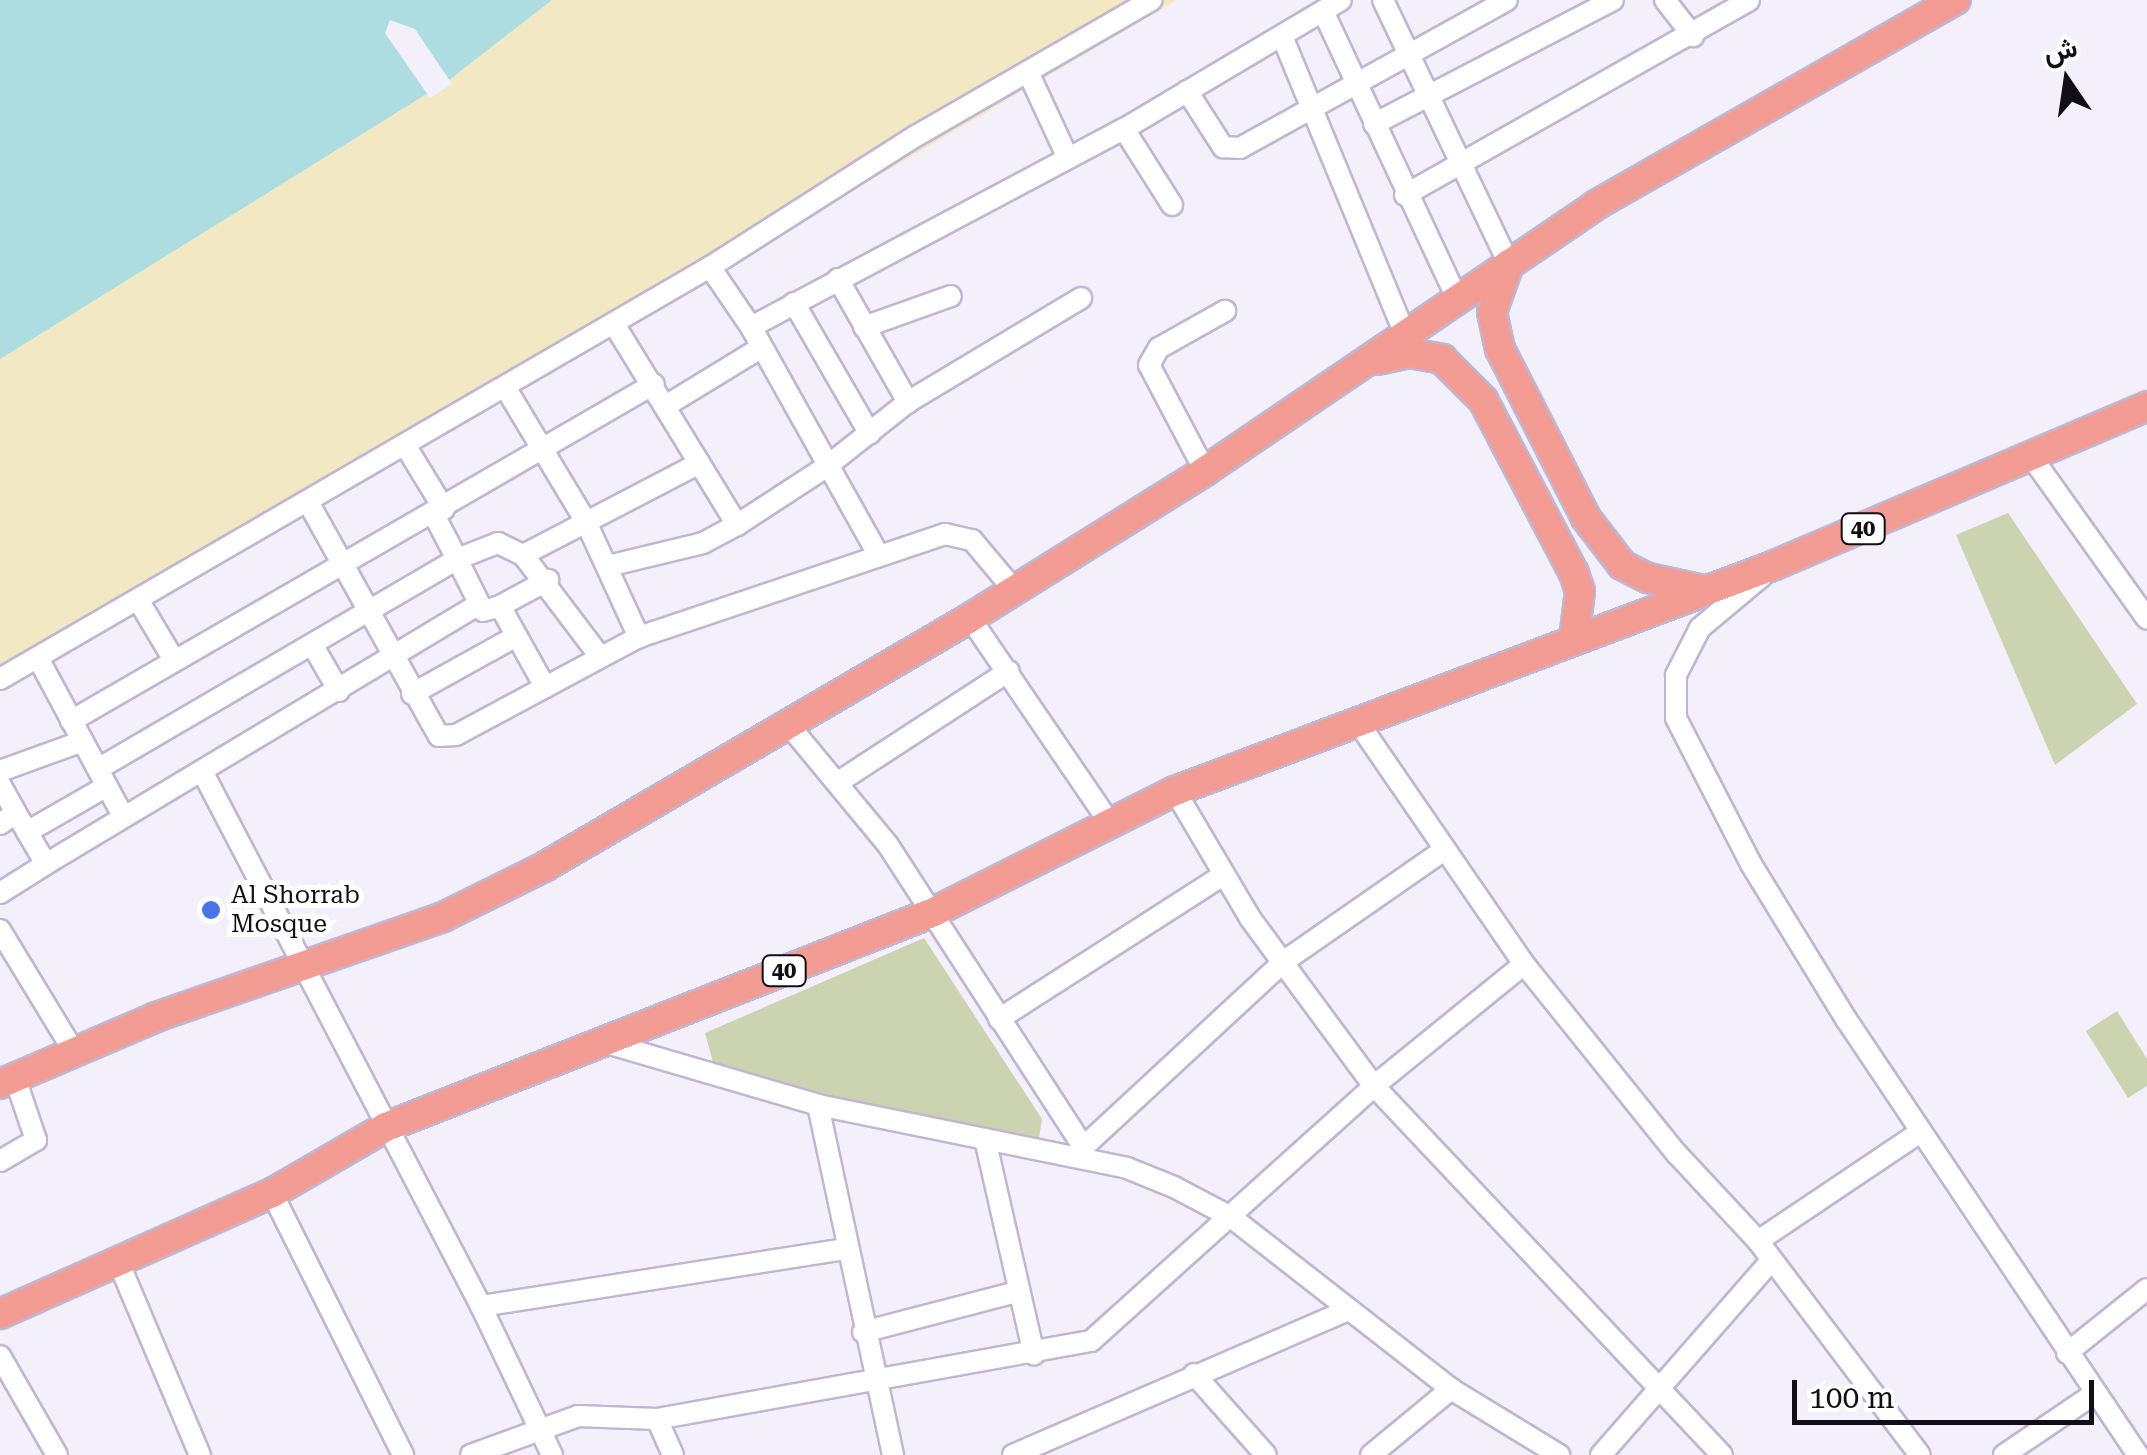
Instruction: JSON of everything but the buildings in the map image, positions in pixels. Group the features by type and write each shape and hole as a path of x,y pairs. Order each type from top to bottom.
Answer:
{"highway":[{"path":"7,1081 73,1050 302,962 443,917 544,867 1015,591 1205,471 1612,195 1918,9 1956,0"},
{"path":"1509,264 1492,312 1500,349 1586,518 1622,564 1648,578 1706,590"},
{"path":"1361,363 1410,352 1442,359 1482,400 1574,574 1580,591 1574,640"},
{"name":"40","path":"0,1314 272,1192 386,1127 502,1076 603,1042 934,912 1175,791 1775,565 2033,459 2147,406"}],"street":[{"path":"0,680 140,603 710,268 1152,0"},
{"path":"1187,91 1230,150 1312,110 1356,81 1506,0"},
{"path":"1374,124 1613,0"},
{"path":"1665,0 1693,36"},
{"path":"1405,195 1464,159 1693,36 1749,0"},
{"path":"1386,1 1464,159 1509,264"},
{"path":"751,327 1124,129 1332,5 1374,124 1457,298"},
{"path":"1282,36 1405,335"},
{"path":"1028,72 1068,158"},
{"path":"1124,129 1172,205"},
{"path":"710,268 751,327 879,556"},
{"path":"838,279 908,402"},
{"path":"864,327 951,296"},
{"path":"608,566 686,548 737,526 826,467 908,402 1081,298"},
{"path":"794,303 870,434"},
{"path":"1205,471 1149,365 1158,348 1225,311"},
{"path":"614,324 667,405 737,526"},
{"path":"667,405 762,348"},
{"path":"71,722 654,384"},
{"path":"505,387 586,522 638,637"},
{"path":"406,446 457,560 515,637 544,687"},
{"path":"2033,459 2147,619"},
{"path":"523,554 700,463"},
{"path":"308,502 433,732 448,737 598,654 638,637 879,556 960,534 980,547 1015,591"},
{"path":"26,832 103,777 366,610 457,560 498,544 523,554 548,580 598,654"},
{"path":"1775,565 1700,628 1676,675 1676,718 1751,864 1920,1132 2138,1455"},
{"path":"0,894 124,816 340,692 393,656 490,605 548,580"},
{"path":"140,603 174,660"},
{"path":"970,618 1111,825"},
{"path":"412,694 515,637"},
{"path":"313,646 340,692"},
{"path":"38,658 124,816"},
{"path":"837,784 1009,671"},
{"path":"1357,720 1524,964 1667,1142 1758,1242 1920,1455"},
{"path":"788,724 934,912 1078,1151"},
{"path":"0,771 82,742"},
{"path":"202,771 482,1306 552,1455"},
{"path":"0,784 8,818 26,832 46,864"},
{"path":"1175,791 1222,876 1374,1086 1722,1455"},
{"path":"1078,1151 1283,962 1443,850"},
{"path":"999,1019 1222,876"},
{"path":"0,930 73,1050"},
{"path":"472,1455 540,1427 590,1414 657,1420 873,1379 1034,1355 1098,1338 1374,1086 1524,964"},
{"path":"603,1042 818,1104 985,1139 1078,1151 1127,1168 1230,1217 1452,1389 1558,1455"},
{"path":"0,1161 36,1140 7,1081"},
{"path":"818,1104 873,1379 893,1455"},
{"path":"1758,1242 1920,1132"},
{"path":"985,1139 1034,1355"},
{"path":"272,1192 402,1455"},
{"path":"482,1306 846,1249"},
{"path":"1601,1455 1663,1390 1724,1309 1772,1260"},
{"path":"118,1261 191,1452"},
{"path":"2068,1353 2147,1289"},
{"path":"863,1332 1017,1292"},
{"path":"1013,1455 1346,1310"},
{"path":"0,1356 57,1455"},
{"path":"1194,1374 1266,1455"},
{"path":"1386,1452 1452,1389"},
{"path":"2004,1455 2094,1394"},
{"path":"657,1420 673,1455"}],"shaded area":[{"path":"0,0 552,0 449,80 0,359"},
{"path":"2008,513 2137,704 2055,765 1956,535"},
{"path":"924,938 1042,1119 1038,1144 717,1077 705,1033"},
{"path":"2117,1011 2147,1059 2147,1086 2128,1098 2086,1031"}],"sand":[{"path":"264,0 1177,0 0,692 0,136"}],"pier":[{"path":"390,20 415,29 452,84 430,98 385,33"}],"place":[{"name":"Al Shorrab Mosque","path":"211,910"}]}
